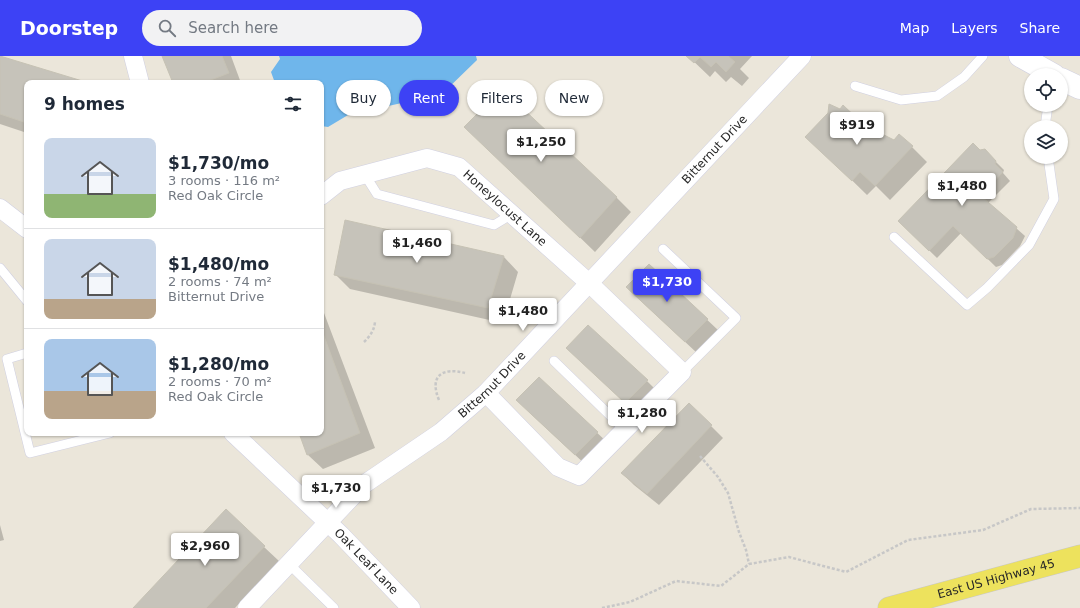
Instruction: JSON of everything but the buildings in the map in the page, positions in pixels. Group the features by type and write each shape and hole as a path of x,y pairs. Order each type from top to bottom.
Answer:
{"main road":[{"name":"East US Highway 45","path":"889,608 1080,556"}],"street":[{"path":"133,56 139,80"},
{"name":"Bitternut Drive","path":"247,608 363,485 441,432 486,393 802,56"},
{"path":"1020,56 1041,68"},
{"path":"1068,82 1080,88"},
{"name":"Honeylocust Lane","path":"324,194 340,181 427,158 459,167 589,283 682,372"},
{"path":"0,208 24,227"},
{"path":"486,393 558,467 579,476 682,372"},
{"name":"Oak Leaf Lane","path":"236,436 328,522 412,608"}],"lane":[{"path":"855,86 900,100 937,96 964,78 983,56"},
{"path":"894,237 967,305 987,288 1028,245 1054,199 1049,164"},
{"path":"365,175 377,194 384,196 494,225 512,214"},
{"path":"662,249 736,318 682,372"},
{"path":"0,268 24,297"},
{"path":"24,354 7,359 24,428"},
{"path":"554,361 625,430"},
{"path":"26,436 30,453 98,436"},
{"path":"289,564 334,608"}],"path":[{"path":"364,342 371,334 375,322"},
{"path":"439,400 435,390 436,380 441,374 454,370 465,373"},
{"path":"700,456 718,477 728,493 749,564"},
{"path":"602,608 630,602 676,582 721,586 749,564 789,557 846,572 908,540 983,530 1031,509 1080,508"}],"water":[{"path":"279,56 476,56 477,60 456,80 399,80 399,104 391,105 391,80 336,80 336,116 346,116 328,127 324,126 324,80 274,80 271,72 280,59"}]}
